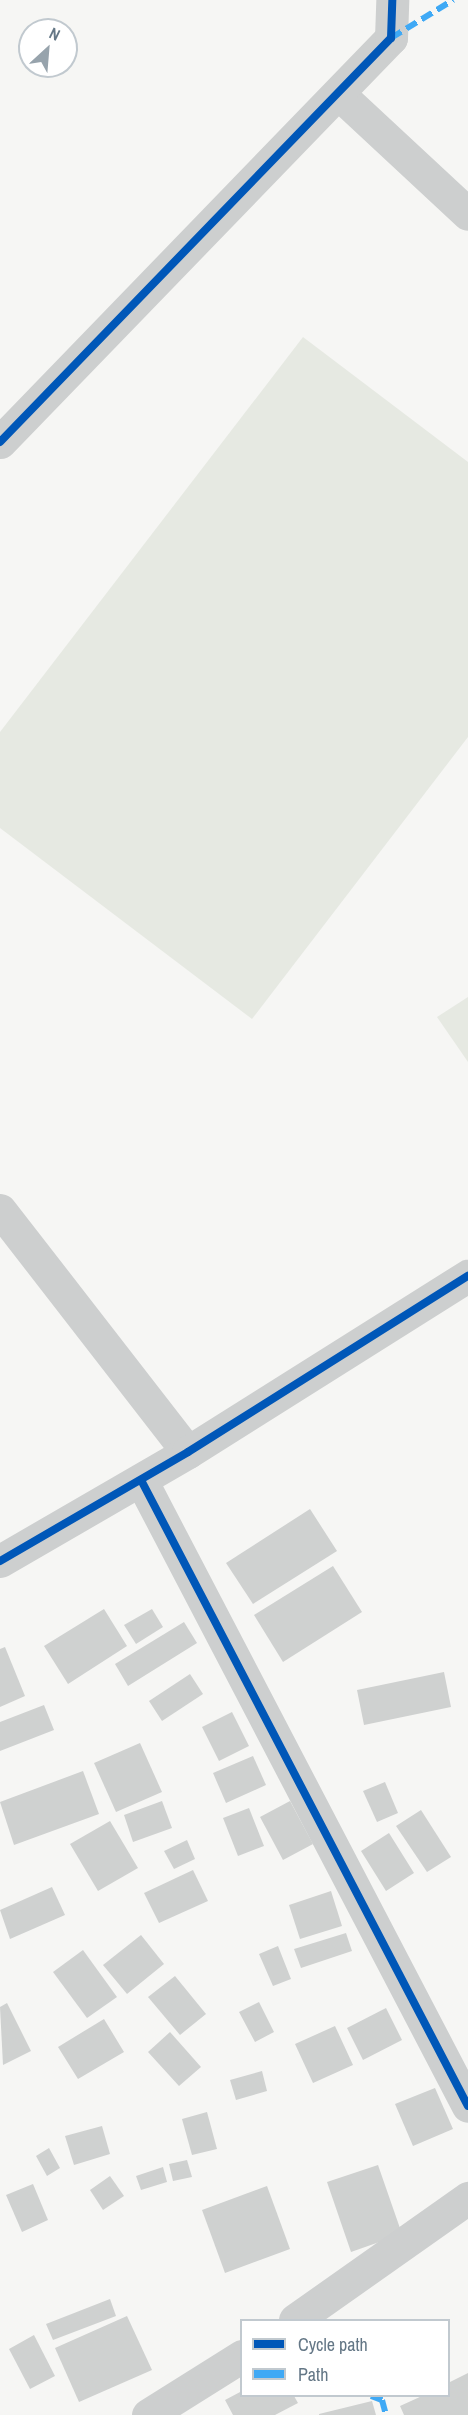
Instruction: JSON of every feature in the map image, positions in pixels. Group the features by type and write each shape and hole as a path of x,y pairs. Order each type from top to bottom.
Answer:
{"street":[{"path":"0,442 391,38 392,0"},
{"path":"339,94 468,214"},
{"path":"0,1210 188,1452"},
{"path":"0,1561 188,1452 468,1276"},
{"path":"141,1480 468,2106"},
{"path":"296,2319 468,2198"},
{"path":"148,2415 240,2357"}],"shaded area":[{"path":"303,337 468,462 468,737 252,1019 0,828 0,732"},
{"path":"468,997 468,1062 437,1017"}],"building":[{"path":"310,1509 337,1551 253,1604 226,1563"},
{"path":"333,1566 362,1612 283,1662 254,1615"},
{"path":"104,1609 127,1646 68,1684 44,1646"},
{"path":"152,1609 163,1627 136,1644 124,1625"},
{"path":"184,1622 197,1643 128,1686 115,1664"},
{"path":"5,1647 25,1696 0,1707 0,1649"},
{"path":"444,1672 451,1707 364,1725 357,1690"},
{"path":"190,1674 203,1694 162,1721 149,1701"},
{"path":"44,1705 54,1730 0,1751 0,1722"},
{"path":"232,1712 249,1746 219,1761 202,1727"},
{"path":"140,1743 162,1792 116,1812 94,1763"},
{"path":"253,1756 266,1785 226,1803 213,1773"},
{"path":"83,1771 99,1814 14,1845 0,1802"},
{"path":"385,1782 398,1813 377,1822 363,1791"},
{"path":"162,1801 172,1828 133,1842 124,1815"},
{"path":"290,1801 313,1844 283,1860 260,1817"},
{"path":"249,1808 264,1846 238,1856 223,1818"},
{"path":"421,1810 451,1857 427,1872 396,1826"},
{"path":"110,1821 138,1868 98,1891 70,1844"},
{"path":"389,1833 414,1873 386,1891 361,1851"},
{"path":"187,1840 195,1859 174,1869 164,1851"},
{"path":"193,1870 208,1901 159,1923 144,1893"},
{"path":"52,1887 65,1915 10,1939 0,1910"},
{"path":"331,1891 342,1926 300,1939 289,1905"},
{"path":"346,1933 352,1951 301,1968 294,1949"},
{"path":"141,1935 164,1964 127,1994 103,1965"},
{"path":"278,1946 291,1979 273,1986 259,1954"},
{"path":"83,1950 117,1997 87,2018 53,1972"},
{"path":"175,1976 206,2014 180,2035 148,1997"},
{"path":"259,2002 274,2032 255,2042 239,2012"},
{"path":"7,2003 31,2051 3,2065 0,2007"},
{"path":"386,2008 402,2040 363,2060 347,2028"},
{"path":"104,2019 124,2052 78,2079 58,2047"},
{"path":"335,2026 353,2065 313,2083 295,2044"},
{"path":"170,2032 201,2067 179,2086 148,2052"},
{"path":"262,2071 267,2091 236,2100 230,2080"},
{"path":"435,2088 453,2129 413,2146 395,2104"},
{"path":"207,2112 217,2149 192,2155 182,2119"},
{"path":"102,2126 110,2154 74,2165 65,2136"},
{"path":"49,2148 60,2168 47,2176 36,2156"},
{"path":"187,2160 192,2177 173,2181 169,2164"},
{"path":"378,2165 402,2234 351,2252 327,2182"},
{"path":"163,2167 167,2182 141,2190 136,2176"},
{"path":"110,2176 124,2196 103,2210 90,2190"},
{"path":"33,2184 48,2220 22,2232 6,2195"},
{"path":"267,2186 290,2249 225,2273 202,2210"},
{"path":"110,2299 116,2316 53,2340 46,2324"},
{"path":"127,2316 152,2370 79,2402 55,2348"},
{"path":"34,2335 55,2376 30,2389 9,2349"},
{"path":"468,2373 468,2415 404,2415 400,2406 420,2397 450,2397 450,2382"},
{"path":"240,2392 240,2397 295,2397 298,2403 275,2415 233,2415 225,2400"},
{"path":"372,2401 376,2415 319,2415 319,2414"}],"marked path":[{"path":"391,38 453,0"},
{"path":"374,2397 382,2400 386,2415"}],"cycle path":[{"path":"0,442 391,38 392,0"},
{"path":"0,1561 188,1452 468,1276"},
{"path":"141,1480 468,2106"}]}
